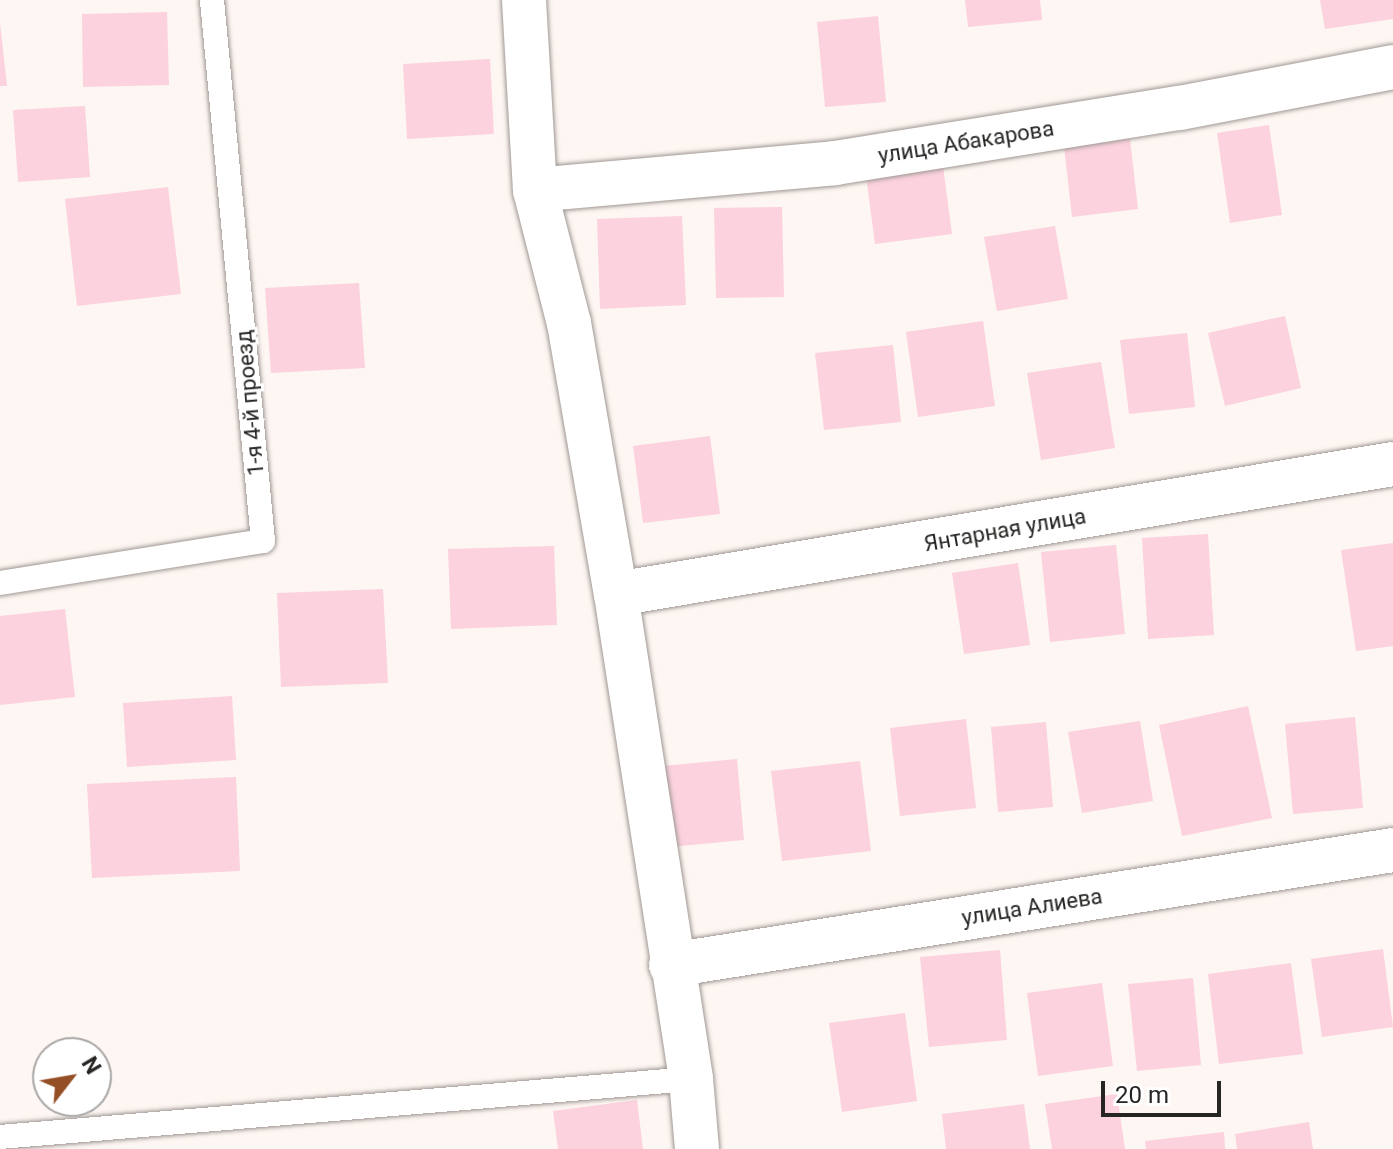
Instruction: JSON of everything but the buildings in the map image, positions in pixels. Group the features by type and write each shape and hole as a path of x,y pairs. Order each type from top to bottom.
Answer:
{"street":[{"path":"524,0 535,190 569,323 616,594 691,1079 697,1149"},
{"name":"улица Абакарова","path":"535,190 835,163 1180,108 1393,67"},
{"name":"Янтарная улица","path":"616,594 1393,464"},
{"name":"улица Алиева","path":"671,965 1393,850"}],"lane":[{"name":"1-я 4-й проезд","path":"0,583 263,541 212,0"},
{"path":"0,1137 691,1079"}]}
